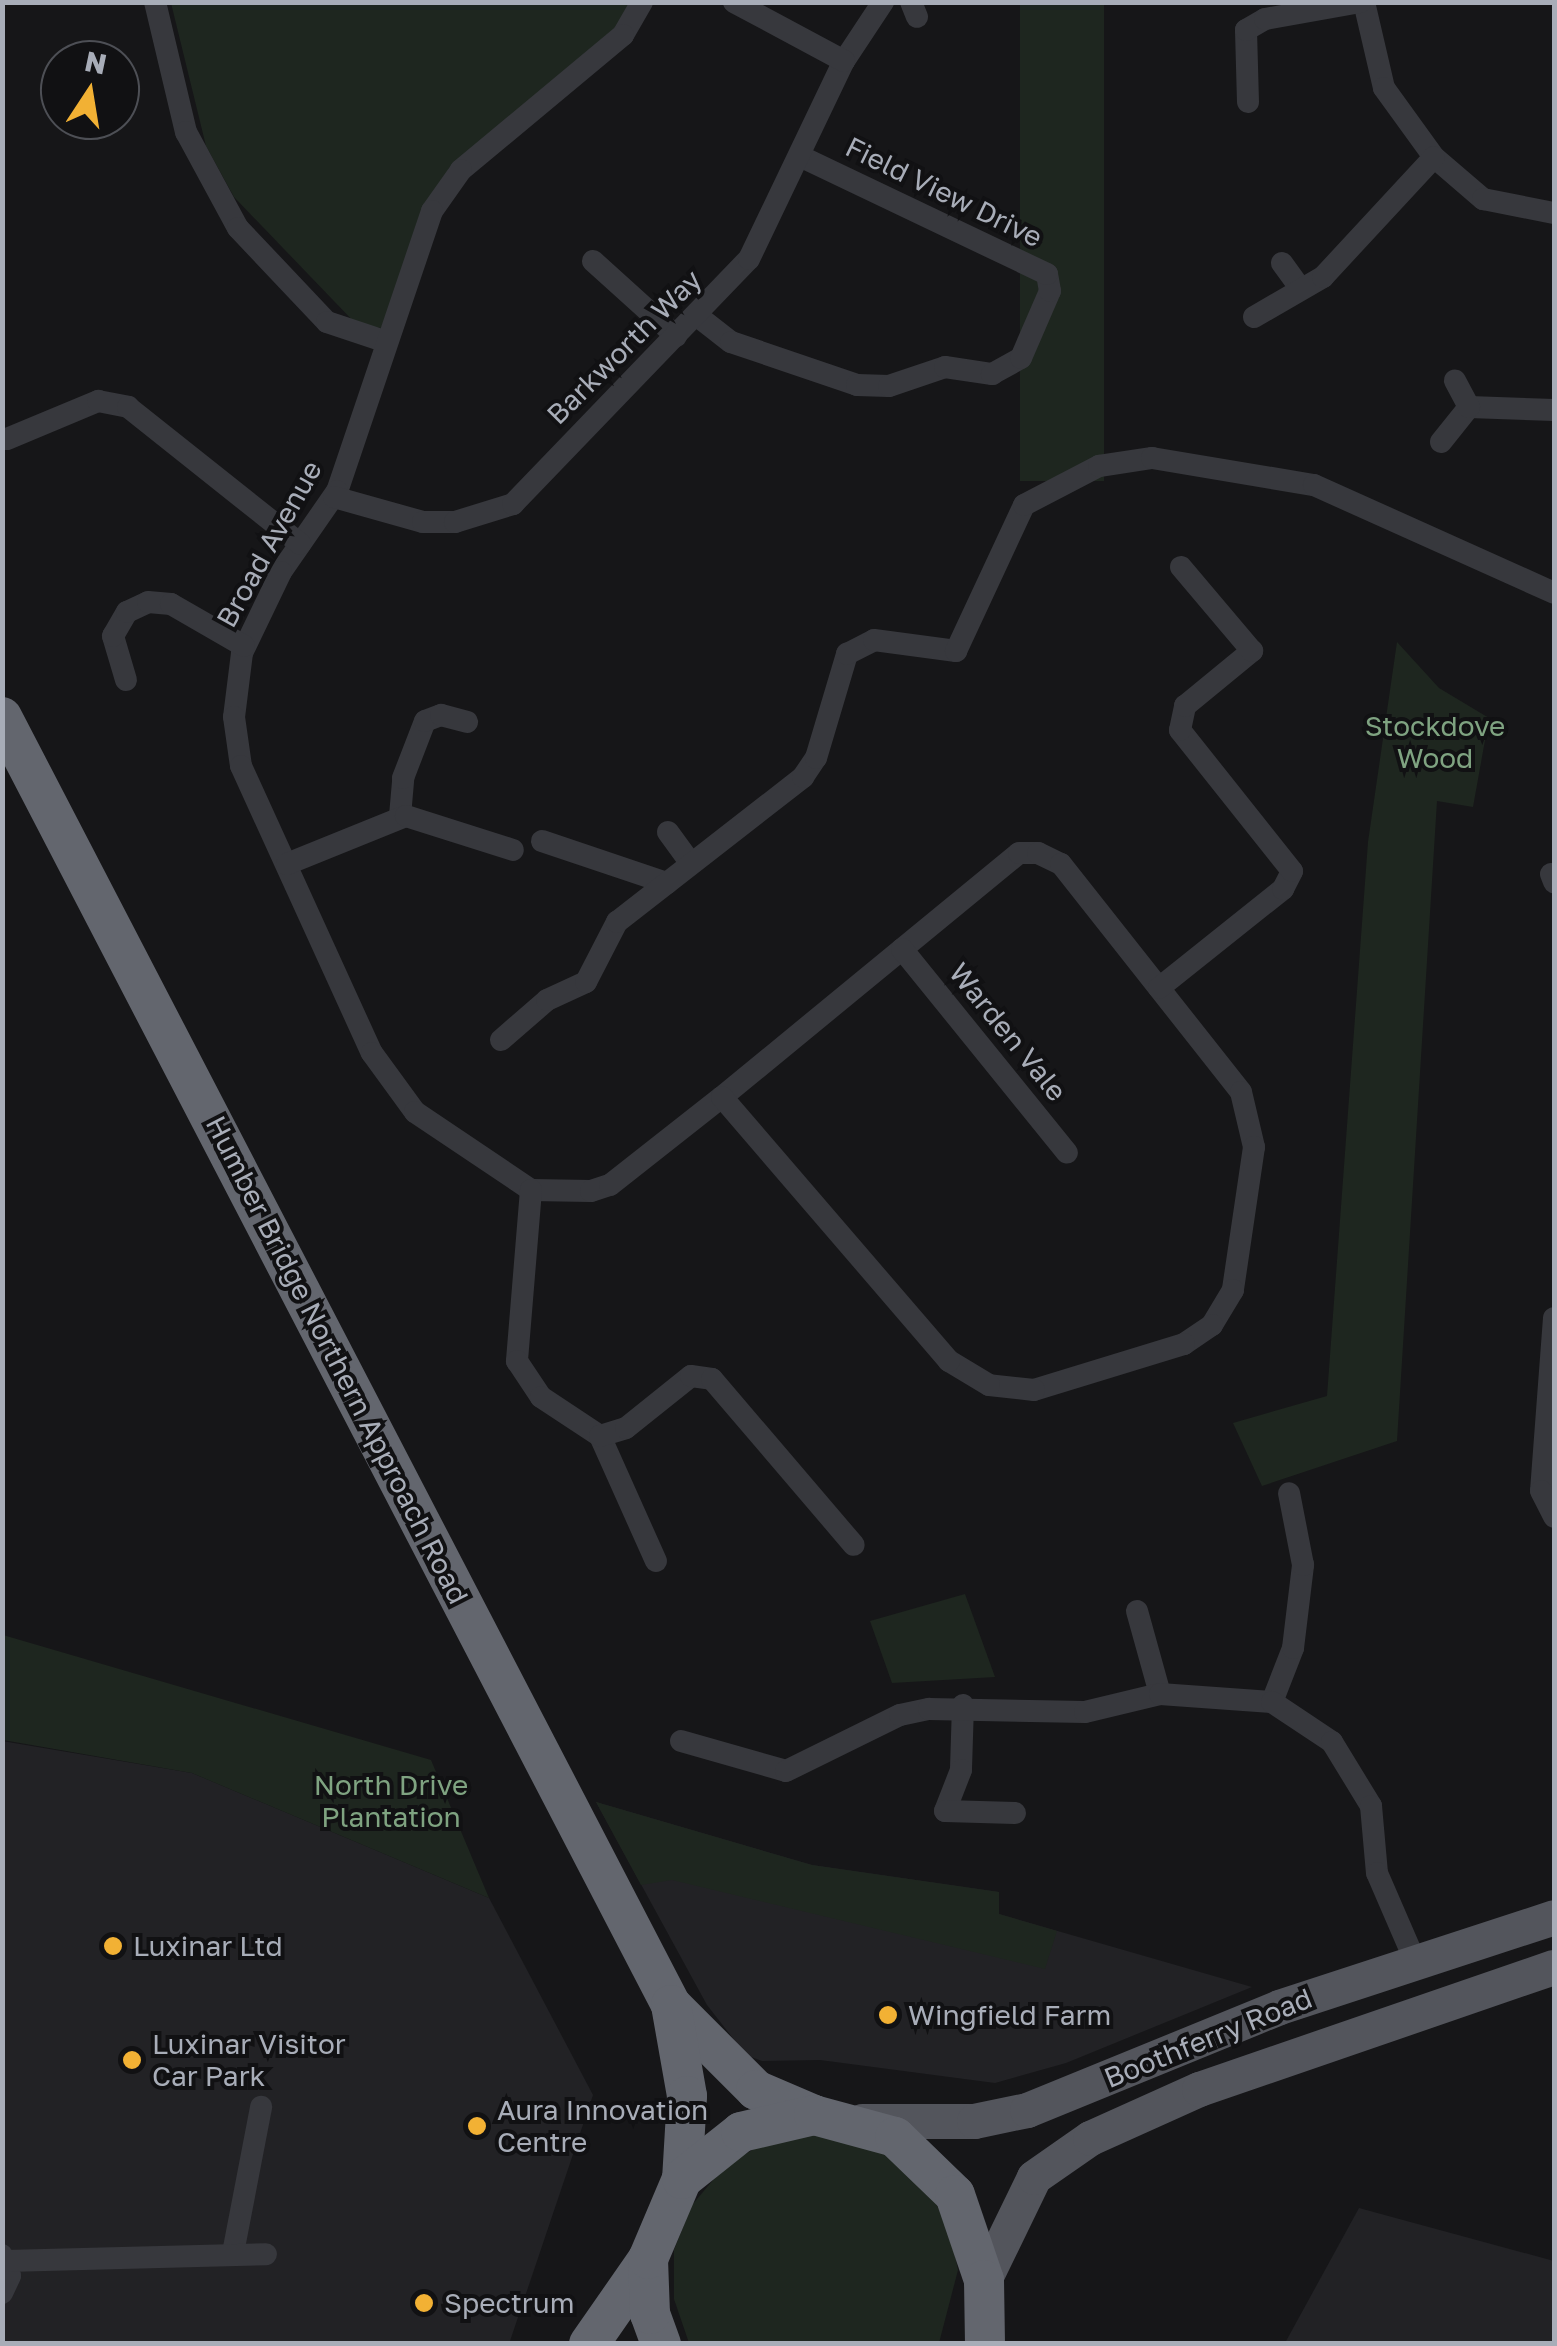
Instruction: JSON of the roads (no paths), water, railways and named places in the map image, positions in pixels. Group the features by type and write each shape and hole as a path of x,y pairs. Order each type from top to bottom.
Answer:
{"highway":[{"name":"Humber Bridge Northern Approach Road","path":"2,716 671,2005"},
{"path":"671,2005 756,2090 814,2115 856,2121 906,2145 955,2194 981,2320"},
{"path":"589,2344 648,2259 682,2179 687,2096 671,2005"},
{"path":"682,2179 741,2132 814,2115"},
{"path":"648,2259 650,2314 661,2344"}],"main road":[{"name":"Boothferry Road","path":"856,2121 974,2121 1028,2110 1214,2031 1554,1916"},
{"name":"Boothferry Road","path":"981,2320 1001,2232 1034,2177 1090,2138 1252,2070 1554,1967"}],"street":[{"path":"155,2 186,132 238,228 328,322 384,341"},
{"name":"Broad Avenue","path":"531,1190 424,1119 388,1083 239,754 235,693 244,646 300,544 334,497 384,341 432,211 461,170 623,35 642,2"},
{"path":"734,2 844,61"},
{"name":"Barkworth Way","path":"334,497 423,522 455,522 512,504 676,336 700,318 750,260 802,157 844,61 883,2"},
{"path":"1248,102 1239,21 1362,2 1384,88 1434,157 1482,199 1554,213"},
{"name":"Field View Drive","path":"700,318 731,342 857,386 889,386 945,366 992,374 1021,358 1050,291 1047,274 802,157"},
{"path":"1254,317 1298,284 1323,278 1434,157"},
{"path":"592,262 676,336"},
{"path":"1282,263 1298,284"},
{"path":"1455,381 1469,407"},
{"path":"7,439 98,400 128,406 300,544"},
{"path":"1469,407 1554,410"},
{"path":"1442,442 1469,407"},
{"path":"501,1040 547,1000 586,982 617,922 816,758 847,654 874,640 956,652 1024,505 1098,466 1152,458 1314,486 1554,593"},
{"path":"1159,988 1283,889 1292,870 1180,730 1186,706 1252,651 1182,567"},
{"path":"126,680 113,636 127,612 148,602 179,608 244,646"},
{"path":"400,816 400,788 425,721 441,716 467,722"},
{"path":"287,864 400,816 513,850"},
{"path":"668,832 691,864"},
{"path":"542,841 666,883"},
{"path":"656,1562 600,1436 540,1397 517,1361 531,1190 572,1194 610,1185 1019,853 1038,853 1061,864 1241,1092 1252,1127 1234,1290 1212,1324 1184,1344 1034,1390 989,1385 949,1361 722,1097"},
{"name":"Warden Vale","path":"902,949 1067,1153"},
{"path":"1554,1318 1542,1491 1554,1517"},
{"path":"600,1436 626,1428 691,1376 712,1379 854,1544"},
{"path":"1272,1702 1293,1648 1303,1565 1288,1494"},
{"path":"1140,1610 1160,1694"},
{"path":"681,1742 786,1772 900,1715 964,1705 1085,1712 1160,1694 1272,1702 1332,1742 1372,1806 1377,1872 1414,1961"},
{"path":"964,1705 962,1770 945,1811 1015,1813"},
{"path":"233,2254 261,2107"},
{"path":"5,2271 74,2258 266,2254"}],"place":[{"name":"Luxinar Ltd","path":"113,1946"},
{"name":"Wingfield Farm","path":"888,2015"},
{"name":"Luxinar Visitor Car Park","path":"132,2060"},
{"name":"Aura Innovation Centre","path":"477,2126"},
{"name":"Spectrum","path":"424,2303"}],"park label":[{"name":"Stockdove Wood","path":"1435,742"},
{"name":"North Drive Plantation","path":"391,1801"}]}
